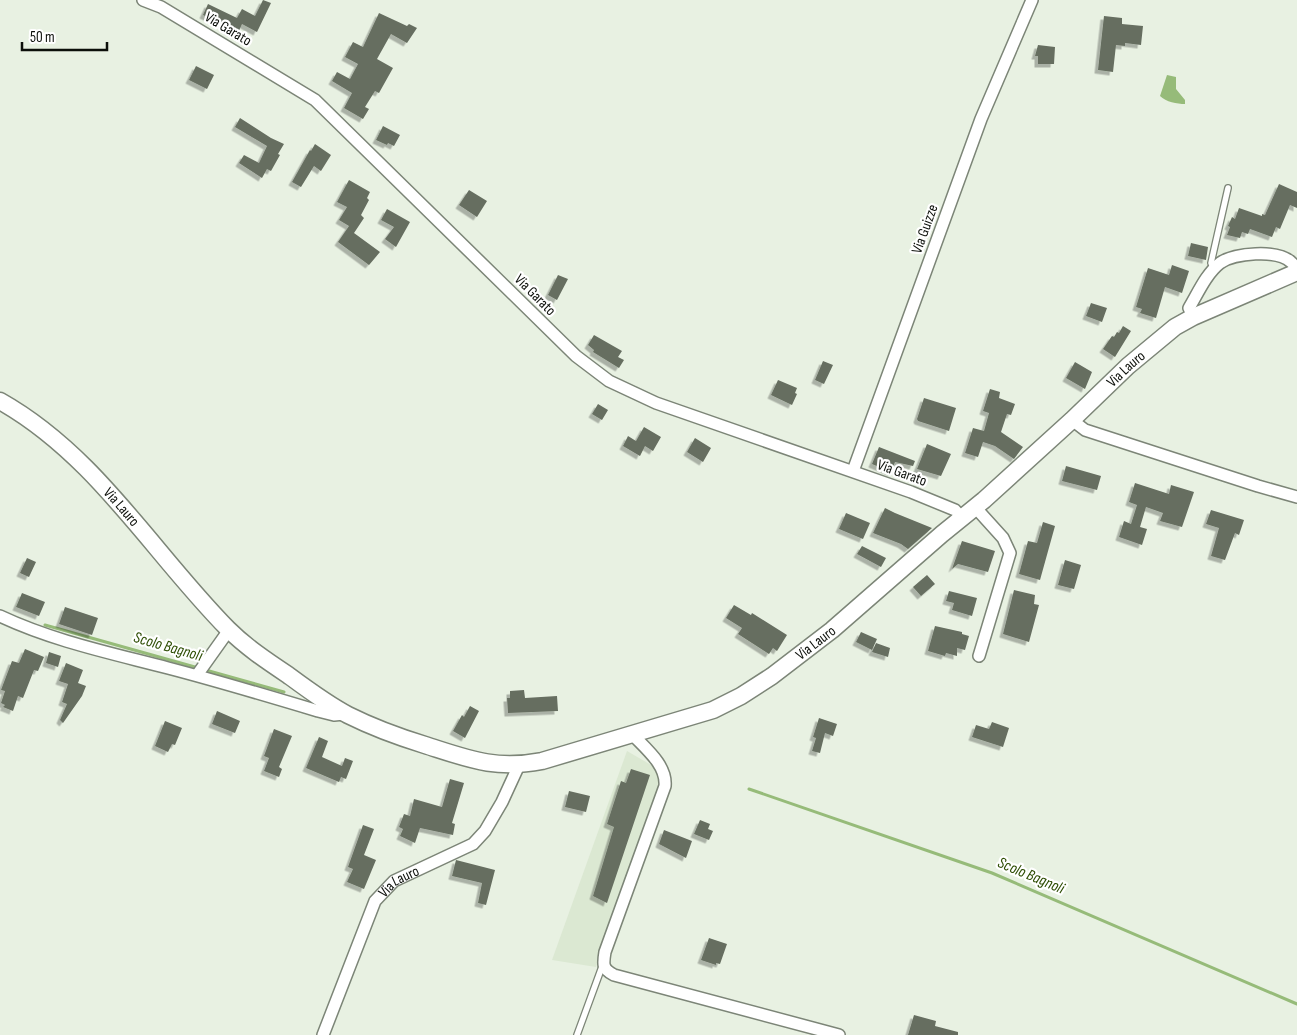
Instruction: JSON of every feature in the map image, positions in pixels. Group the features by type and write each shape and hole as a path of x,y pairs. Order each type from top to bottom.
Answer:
{"street":[{"name":"Via Garato","path":"142,0 161,7 315,100 576,356 609,381 656,403 853,471 955,510 962,518"},
{"name":"Via Guizze","path":"853,471 981,120 1032,0"},
{"name":"Via Lauro","path":"0,401 47,432 83,464 102,483 229,630 253,651 346,714 413,741 469,759 496,765 519,765 542,761 712,710 772,676 832,630 975,507 1154,343 1175,327 1193,317 1297,272 1290,260 1276,256 1253,254 1233,256 1220,263 1202,285 1189,308 1193,317"},
{"path":"1072,420 1085,430 1297,497"},
{"path":"975,507 1002,538 1010,553 979,656"},
{"name":"Via Lauro","path":"0,616 46,634 97,650 197,675 318,711 334,715 346,714"},
{"path":"197,675 229,630"},
{"path":"632,734 660,765 666,776 665,786 605,952 603,964 606,970 614,975 838,1035"},
{"name":"Via Lauro","path":"323,1035 375,901 394,881 473,844 485,832 502,802 519,765"}],"lane":[{"path":"1214,270 1211,263 1228,188"},
{"path":"577,1035 603,964"}],"shaded area":[{"path":"1167,75 1176,77 1176,89 1185,100 1185,104 1165,100 1160,96"},
{"path":"627,751 658,769 662,782 596,967 552,960"}],"building":[{"path":"263,0 271,3 257,32 242,24 237,35 227,30 229,27 203,15 208,4 237,18 242,9 255,16"},
{"path":"379,13 407,26 409,24 417,28 407,43 391,34 377,59 393,68 379,93 375,91 365,107 369,109 363,119 344,108 352,93 332,81 337,72 350,79 358,64 345,57 353,42 363,47"},
{"path":"1104,16 1122,18 1122,24 1143,26 1141,45 1125,43 1125,46 1116,45 1113,72 1098,70"},
{"path":"1038,45 1055,47 1054,64 1038,64 1038,56 1035,56"},
{"path":"196,66 214,75 207,89 189,80"},
{"path":"240,118 284,144 271,171 267,169 262,178 239,163 244,155 259,163 267,146 235,127"},
{"path":"383,126 400,135 394,146 376,140"},
{"path":"315,144 331,155 321,171 314,166 301,187 292,182"},
{"path":"349,180 370,192 367,198 369,200 361,215 364,218 354,233 380,252 369,265 338,242 349,226 339,220 347,207 337,202"},
{"path":"1279,184 1297,192 1297,208 1290,205 1280,229 1276,227 1272,237 1250,229 1248,234 1242,232 1240,238 1227,235 1232,217 1235,219 1239,208 1262,216 1262,214 1265,215"},
{"path":"469,190 487,201 477,217 459,205"},
{"path":"387,209 410,222 396,247 385,239 394,227 381,220"},
{"path":"1191,243 1208,247 1206,260 1188,256"},
{"path":"1172,265 1189,271 1182,293 1165,287 1156,318 1140,313 1142,309 1136,307 1148,268 1169,275"},
{"path":"558,275 568,279 557,300 548,295"},
{"path":"1091,303 1107,308 1102,322 1086,316"},
{"path":"1123,326 1131,331 1115,357 1103,349 1112,336 1114,337 1117,332 1119,333"},
{"path":"594,335 622,351 618,357 624,360 619,368 593,352 594,350 588,345"},
{"path":"823,361 833,365 824,384 815,380"},
{"path":"1075,362 1092,372 1085,389 1066,378"},
{"path":"778,380 797,388 795,393 797,394 792,405 771,395"},
{"path":"990,389 1000,392 999,398 1015,404 1011,415 1007,414 1001,432 1023,447 1014,459 995,446 983,442 978,457 965,453 973,428 984,431 989,413 983,411"},
{"path":"924,398 956,408 949,431 918,421"},
{"path":"598,404 608,410 602,420 592,414"},
{"path":"644,427 661,437 653,451 645,446 640,456 623,446 628,436 636,441"},
{"path":"695,438 711,448 703,462 687,452"},
{"path":"927,444 951,454 941,476 917,469"},
{"path":"879,447 915,461 913,466 895,462 891,472 872,464"},
{"path":"1066,466 1101,476 1097,490 1062,481"},
{"path":"1135,483 1169,494 1171,485 1194,492 1182,527 1160,521 1163,513 1146,507 1140,527 1147,529 1142,545 1119,537 1124,521 1131,524 1137,505 1129,502"},
{"path":"885,508 932,528 908,549 901,544 873,533"},
{"path":"1211,510 1244,520 1239,535 1235,533 1225,560 1211,556 1219,528 1206,524"},
{"path":"846,513 870,523 863,539 839,529"},
{"path":"1043,522 1055,526 1040,580 1019,574 1028,541 1037,543"},
{"path":"962,541 995,551 988,572 958,564 952,569"},
{"path":"862,546 886,558 881,567 857,554"},
{"path":"27,558 36,562 29,577 20,573"},
{"path":"1065,560 1081,565 1074,589 1058,585"},
{"path":"927,575 935,584 921,596 913,587"},
{"path":"1014,590 1035,595 1034,604 1039,605 1029,642 1003,634"},
{"path":"949,591 977,598 972,616 952,610 954,603 946,601"},
{"path":"22,593 45,602 39,616 16,607"},
{"path":"734,605 751,615 752,613 787,635 777,651 773,648 769,654 738,634 742,628 726,618"},
{"path":"65,607 98,618 92,635 59,624"},
{"path":"935,626 962,632 962,634 969,636 965,650 957,648 957,656 946,653 945,656 928,651"},
{"path":"861,632 877,639 872,650 856,642"},
{"path":"876,643 890,648 888,657 872,652"},
{"path":"25,649 44,657 38,671 34,670 23,698 18,696 13,711 3,707 5,705 1,703 5,691 1,690 12,661 19,663"},
{"path":"49,652 61,656 58,667 46,663"},
{"path":"66,663 83,670 78,683 86,686 82,696 63,723 60,720 67,704 62,702 68,684 59,681"},
{"path":"524,690 525,698 557,696 558,711 508,713 507,698 510,698 510,691"},
{"path":"470,706 479,711 465,738 453,731 462,715 464,717"},
{"path":"217,711 240,721 235,733 212,724"},
{"path":"819,718 837,724 833,736 825,733 820,753 812,751 816,738 813,737"},
{"path":"165,721 182,728 175,745 172,744 168,752 155,746"},
{"path":"992,722 1009,728 1003,747 972,737 976,725 989,729"},
{"path":"274,729 292,736 279,767 282,769 279,777 264,771 269,758 264,756"},
{"path":"319,737 328,741 322,757 342,766 345,758 353,761 346,779 341,777 339,782 306,768"},
{"path":"631,769 650,775 607,903 593,896 614,827 607,824 621,781 626,783"},
{"path":"450,779 464,783 452,823 455,824 453,835 420,828 415,843 400,836 403,829 399,827 404,814 410,816 414,799 442,807"},
{"path":"569,791 590,796 586,812 565,807"},
{"path":"700,820 710,824 708,829 713,831 709,840 694,834"},
{"path":"363,825 374,829 364,855 376,860 364,889 347,882 353,869 348,867"},
{"path":"664,830 692,841 686,858 659,844"},
{"path":"456,860 495,870 486,905 478,903 482,883 452,876"},
{"path":"709,938 727,944 720,964 716,963 716,965 701,960"},
{"path":"914,1015 936,1021 935,1026 958,1032 958,1035 908,1035"}],"waterway":[{"name":"Scolo Bagnoli","path":"45,625 284,692"},
{"name":"Scolo Bagnoli","path":"749,789 992,873 1297,1004"}]}
